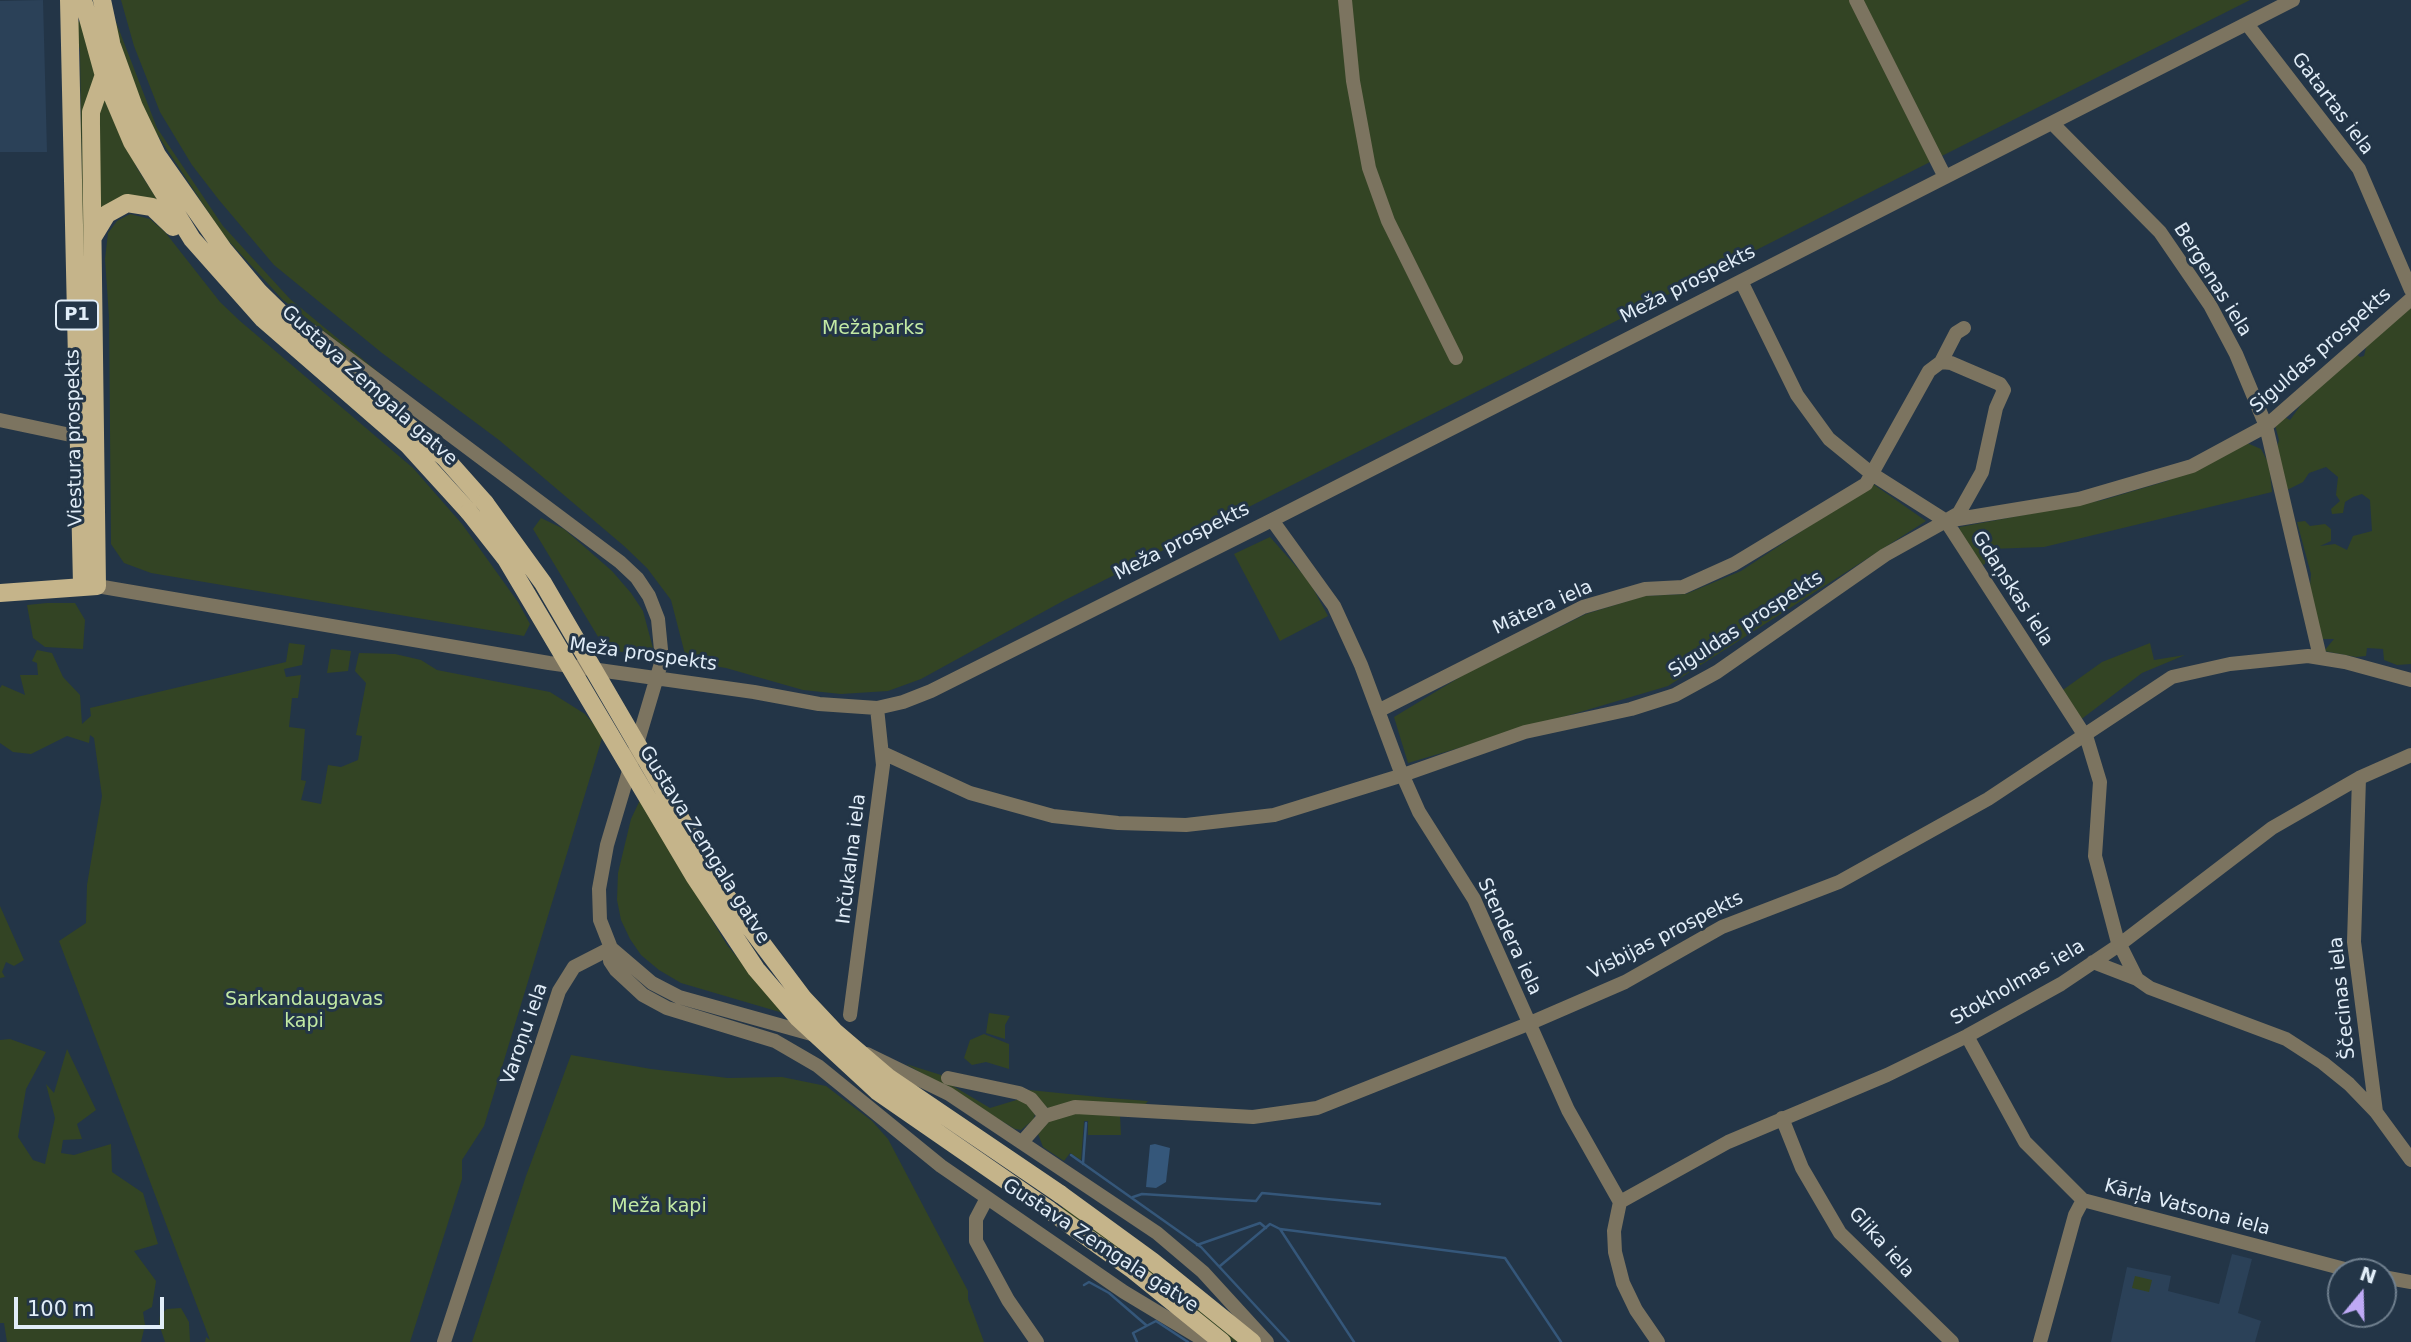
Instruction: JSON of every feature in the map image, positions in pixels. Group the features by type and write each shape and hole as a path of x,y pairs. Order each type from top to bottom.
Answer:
{"main road":[{"name":"Viestura prospekts","path":"69,0 80,437 90,585"},
{"name":"Gustava Zemgala gatve","path":"83,0 104,76 132,142 170,208 226,280 297,350 408,445 469,512 521,583 694,876 756,969 816,1036 877,1091 1133,1270 1222,1342"},
{"name":"Viestura prospekts","path":"90,585 93,237 91,112 104,76 111,43 102,0"},
{"name":"Gustava Zemgala gatve","path":"111,43 134,107 157,155 223,249 259,292 445,458 485,503 543,583 724,892 803,998 834,1031 889,1078 1060,1194 1152,1261 1252,1342"},
{"path":"93,237 112,211 127,203 143,204 165,217 188,247 226,280"},
{"name":"Meža prospekts","path":"0,593 90,585"}],"street":[{"path":"1345,0 1353,81 1369,168 1388,221 1456,358"},
{"path":"1856,0 1945,177"},
{"name":"Meža prospekts","path":"90,585 819,704 877,708 931,691 2293,0"},
{"name":"Gatartas iela","path":"2247,24 2358,169 2411,290"},
{"name":"Bergenas iela","path":"2052,123 2160,232 2210,305 2236,354 2266,426 2320,657"},
{"name":"Gdaņskas iela","path":"1741,281 1797,395 1829,439 1872,474 1946,521 2084,734 2093,751 2100,782 2095,856 2119,945 2137,979"},
{"path":"259,292 559,514 637,578 649,596 659,628 662,660 601,868 600,920 611,948"},
{"name":"Siguldas prospekts","path":"883,753 970,793 1053,816 1118,823 1186,825 1274,815 1403,775 1525,732 1631,709 1675,695 1717,672 1885,555 1946,521 2079,499 2192,466 2266,426 2411,299"},
{"path":"1872,474 1929,371 1941,362 1956,333 1964,328"},
{"path":"1941,362 1951,363 2000,384 2004,390 1996,408 1982,472 1959,513 1946,521"},
{"path":"0,420 80,437"},
{"name":"Mātera iela","path":"1378,711 1583,607 1645,589 1683,587 1734,565 1866,484 1872,474"},
{"name":"Stendera iela","path":"1272,520 1334,606 1362,665 1419,812 1479,909 1568,1110 1620,1202"},
{"name":"Visbijas prospekts","path":"1045,1116 1075,1107 1253,1116 1317,1108 1528,1024 1625,982 1722,927 1839,882 1988,799 2165,680 2181,673 2246,661 2320,657 2411,680"},
{"name":"Inčukalna iela","path":"850,1015 865,920 883,753 877,708"},
{"name":"Stokholmas iela","path":"1620,1202 1728,1142 1887,1075 1967,1036 2119,945 2272,828 2358,778 2411,755"},
{"name":"Ščecinas iela","path":"2358,778 2354,942 2376,1112 2411,1160"},
{"name":"Gustava Zemgala gatve","path":"611,948 652,983 679,997 818,1036 883,1061 949,1094 1023,1141 1182,1253 1267,1342"},
{"name":"Gustava Zemgala gatve","path":"611,948 612,965 643,995 684,1015 775,1041 818,1066 909,1142 987,1198 1124,1292 1207,1342"},
{"name":"Varoņu iela","path":"443,1342 559,991 574,967 611,948"},
{"path":"2093,962 2137,979 2150,988 2286,1039 2341,1077 2376,1112"},
{"name":"Kārļa Vatsona iela","path":"1967,1036 2025,1142 2083,1200 2327,1264"},
{"path":"863,1102 860,1087 864,1074 883,1061"},
{"path":"948,1078 1019,1093 1031,1099 1045,1116 1023,1141"},
{"name":"Glika iela","path":"1782,1118 1802,1168 1840,1233 1952,1342"},
{"path":"987,1198 975,1226 979,1249 1008,1300 1037,1342"},
{"path":"2039,1342 2076,1215 2083,1200"},
{"path":"1620,1202 1614,1231 1618,1262 1636,1310 1658,1342"}],"shaded area":[{"path":"43,0 47,152 0,152 0,1"},
{"path":"1150,1145 1170,1148 1166,1182 1156,1188 1146,1187"},
{"path":"2232,1254 2252,1259 2238,1313 2261,1321 2255,1342 2111,1342 2127,1267 2171,1276 2168,1291 2219,1304"}],"green space":[{"name":"Mežaparks","path":"121,0 2250,0 1063,601 921,679 888,691 841,694 803,690 726,668 687,662 671,600 647,568 499,440 382,353 274,265 192,165 160,112 134,46"},
{"path":"82,21 97,72 85,432 80,50 75,30 77,22"},
{"path":"116,22 157,128 223,226 290,299 401,391 283,300 224,236 147,119 113,23"},
{"path":"103,94 137,168 162,207 154,202 98,217 96,126"},
{"path":"130,214 150,219 165,232 220,302 413,468 462,524 518,602 530,624 524,636 151,573 124,563 111,544 109,317 105,259 108,233 117,221"},
{"path":"2411,305 2411,664 2397,665 2384,660 2383,649 2367,648 2366,656 2356,657 2324,651 2334,639 2322,639 2310,586 2311,574 2297,522 2305,521 2310,526 2325,524 2331,529 2331,541 2320,546 2335,544 2347,550 2353,536 2372,531 2370,500 2362,494 2353,497 2345,502 2343,513 2332,514 2331,509 2340,501 2336,495 2338,477 2326,467 2309,473 2303,482 2285,491 2276,451 2279,440 2275,425 2283,416 2290,420 2308,395 2354,352 2360,357 2364,356 2367,344"},
{"path":"2247,443 2261,449 2269,464 2272,492 2044,547 1990,549 1985,564 1978,567 1957,534 1960,527 2103,500 2167,481"},
{"path":"1873,484 1926,521 1668,686 1408,763 1394,717 1465,674 1586,614 1644,596 1686,594 1741,571"},
{"path":"541,518 564,529 612,571 631,593 643,611 654,652 640,654 606,650 533,529"},
{"path":"1270,537 1309,581 1328,616 1280,641 1234,554"},
{"path":"75,603 85,620 83,649 45,647 33,638 27,605"},
{"name":"Sarkandaugavas kapi","path":"289,643 305,645 302,665 284,669 286,677 301,675 298,698 292,698 289,727 305,729 301,780 306,781 301,800 321,804 328,765 341,767 358,760 362,736 356,735 366,683 355,671 359,653 395,654 421,660 437,670 550,692 585,714 603,735 484,1126 462,1160 462,1179 410,1342 205,1342 206,1337 210,1340 59,941 86,923 87,885 102,796 94,738 90,735 89,743 67,736 31,754 13,752 0,743 0,688 2,685 25,695 20,675 38,675 37,663 32,661 37,650 52,653 63,677 80,695 82,724 91,716 90,708 286,662"},
{"path":"2150,643 2154,660 2185,655 2142,673 2079,721 2060,692 2102,662"},
{"path":"331,649 351,651 348,671 327,673"},
{"path":"640,800 727,945 783,1013 681,983 641,955 630,939 621,920 617,900 618,873 631,819"},
{"path":"0,906 24,960 14,966 6,962 2,972 5,977 0,978"},
{"path":"989,1013 1010,1016 1005,1025 1005,1039 986,1033"},
{"path":"984,1034 1009,1044 1009,1069 986,1062 972,1065 964,1058 970,1040"},
{"path":"10,1039 46,1052 26,1089 18,1137 33,1160 45,1164 55,1118 46,1084 54,1093 67,1049 96,1110 77,1124 82,1139 63,1140 61,1153 74,1155 111,1144 112,1172 143,1193 158,1244 134,1251 156,1281 152,1307 143,1312 145,1325 141,1342 7,1342 4,1323 0,1323 0,1040"},
{"name":"Meža kapi","path":"571,1055 651,1069 728,1078 782,1077 826,1086 872,1121 888,1139 968,1291 968,1299 984,1342 472,1342 526,1176"},
{"path":"906,1064 941,1075 948,1083 990,1108 1023,1098 1035,1115 1033,1120 1021,1130 1015,1129"},
{"path":"1026,1091 1148,1101 1145,1105 1048,1108"},
{"path":"1080,1113 1120,1115 1121,1135 1088,1135 1088,1121 1084,1121 1081,1160 1070,1153 1064,1161 1043,1147 1038,1134 1053,1117"},
{"path":"1064,1206 1109,1237 1243,1342 1233,1342 1061,1210"},
{"path":"2135,1276 2152,1280 2149,1292 2132,1288"},
{"path":"181,1308 189,1322 190,1342 165,1342 159,1324 160,1315 167,1309"}],"waterway":[{"path":"1083,1164 1086,1123"},
{"path":"1071,1155 1201,1247 1289,1342"},
{"path":"1133,1197 1142,1194 1256,1201 1262,1193 1380,1204"},
{"path":"1197,1245 1260,1223 1266,1228"},
{"path":"1220,1266 1270,1224 1280,1229 1354,1342"},
{"path":"1280,1229 1505,1258 1561,1342"},
{"path":"1084,1285 1089,1282 1109,1293 1146,1325"},
{"path":"1137,1342 1133,1333 1156,1321 1188,1342"}]}
